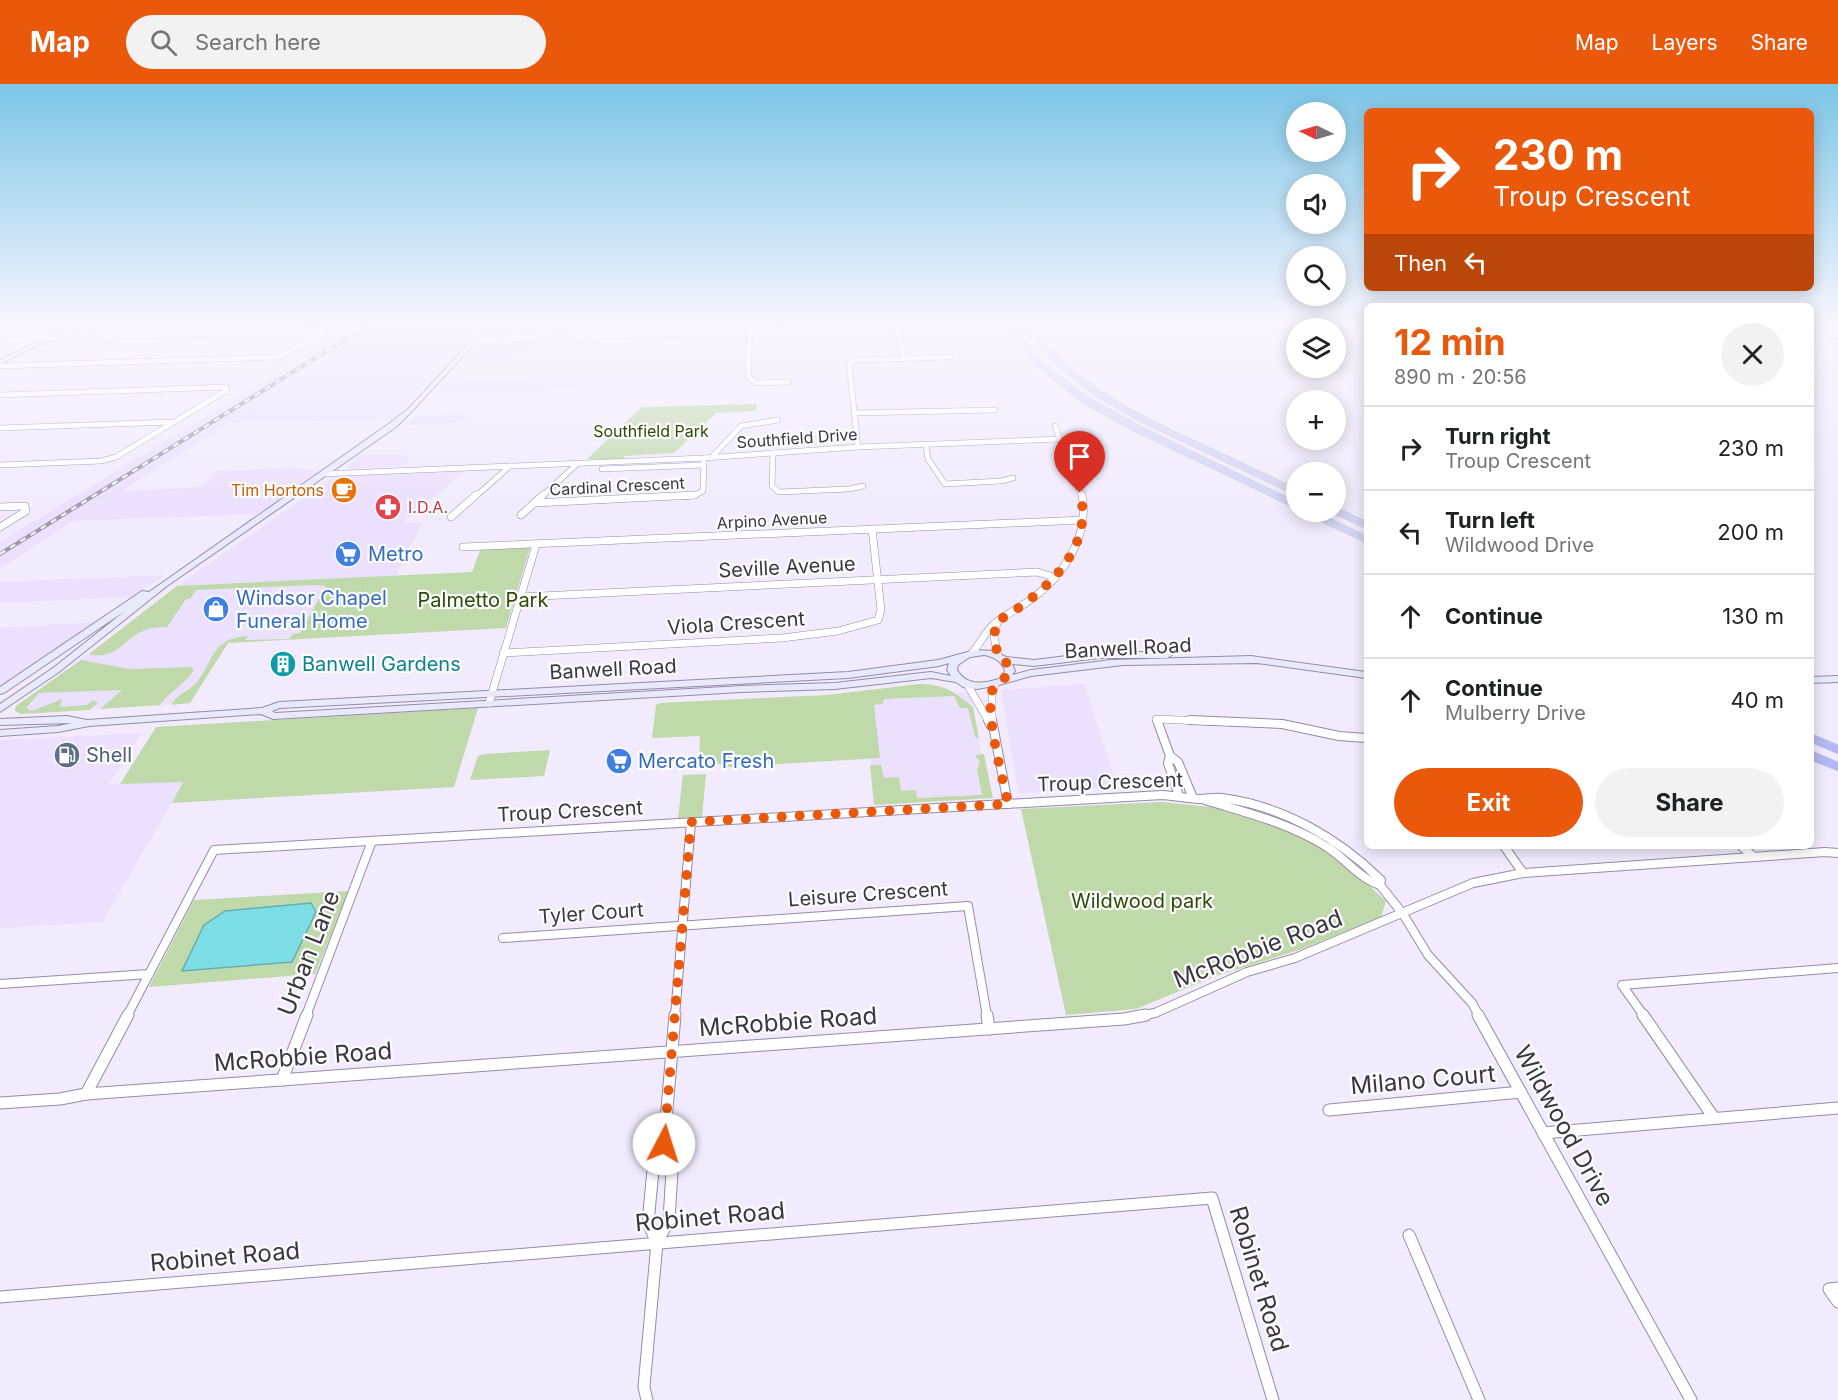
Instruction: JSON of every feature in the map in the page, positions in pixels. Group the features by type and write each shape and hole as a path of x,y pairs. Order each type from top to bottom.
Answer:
{"highway":[{"path":"1814,739 1838,750"},
{"path":"1814,756 1838,767"}],"main road":[{"path":"0,709 56,670 164,584 410,410 432,385"},
{"path":"1067,385 1123,422 1286,500"},
{"path":"1086,385 1141,418 1286,487"},
{"path":"1346,515 1364,524"},
{"path":"1330,522 1364,538"},
{"path":"0,691 143,594 164,584"},
{"name":"Banwell Road","path":"0,733 58,729 89,723 263,711 273,716 490,698 848,675 934,664 981,652 1001,658 1034,663 1100,655 1140,654 1257,660 1364,675"},
{"path":"963,682 952,670 953,664 967,654"},
{"path":"999,682 1010,671 1001,658"},
{"name":"Banwell Road","path":"490,698 835,686 931,675 976,686 1024,674 1111,663 1257,660"},
{"path":"1814,680 1838,679"},
{"name":"Banwell Road","path":"0,722 68,719 89,723"}],"street":[{"path":"851,385 858,447"},
{"path":"0,395 226,387 227,390 116,457 101,461 0,465"},
{"path":"854,412 995,410"},
{"path":"602,469 706,460 741,426 778,420"},
{"path":"0,428 175,422"},
{"path":"967,654 980,644 985,633 996,622 1036,596 1054,577 1074,549 1084,508 1076,479 1055,426"},
{"name":"Southfield Drive","path":"322,474 706,460 858,447 1059,440"},
{"path":"926,445 928,459 945,484 1001,481 1013,478"},
{"path":"773,453 772,486 780,492 849,489 863,486"},
{"name":"Cardinal Crescent","path":"534,503 693,496 703,491 706,460"},
{"path":"520,515 577,464"},
{"path":"451,518 510,466"},
{"path":"0,507 26,506 26,511 0,527"},
{"name":"Arpino Avenue","path":"463,547 1082,520"},
{"name":"Viola Crescent","path":"503,653 768,639 811,635 862,626 878,620 881,610 872,529"},
{"path":"490,698 536,544"},
{"name":"Seville Avenue","path":"520,597 1037,572 1054,577"},
{"path":"996,622 994,638 1001,658"},
{"path":"963,682 975,692 983,713 992,727"},
{"path":"999,682 991,697 992,727 1008,804"},
{"path":"1193,798 1178,762 1170,756 1156,719 1282,724 1339,736 1364,738"},
{"path":"1170,756 1168,763 1179,796"},
{"name":"Troup Crescent","path":"86,1094 214,850 1179,796 1203,799 1287,825 1328,847 1371,882 1380,885"},
{"path":"657,1243 648,1222 654,1160 664,1144 691,822"},
{"name":"Urban Lane","path":"282,1080 372,841"},
{"path":"1506,849 1523,873"},
{"path":"1745,849 1753,856"},
{"path":"1748,849 1753,856"},
{"name":"McRobbie Road","path":"0,1103 60,1099 86,1094 1124,1019 1155,1013 1247,972 1295,958 1473,883 1523,873 1753,856 1838,853"},
{"name":"Wildwood Drive","path":"1380,885 1428,955 1472,1003 1691,1400"},
{"name":"Leisure Crescent","path":"682,925 968,906 989,1029"},
{"name":"Tyler Court","path":"502,938 682,925"},
{"path":"1714,1119 1622,985 1838,968"},
{"path":"0,984 148,974"},
{"name":"Milano Court","path":"1329,1110 1521,1092"},
{"path":"1543,1133 1838,1108"},
{"path":"647,1400 644,1387 657,1243 669,1219 673,1156 664,1144"},
{"name":"Robinet Road","path":"0,1297 1212,1198 1273,1400"},
{"path":"1409,1235 1479,1400"},
{"path":"1838,1288 1829,1289 1838,1302"}],"shaded area":[{"path":"256,385 425,385 394,419 229,423 122,491 203,487 216,471 296,468 320,471 256,514 73,521 0,568 0,542"},
{"path":"442,385 579,385 578,388 434,394"},
{"path":"468,414 463,421 455,423 404,425 415,416"},
{"path":"362,455 411,457 402,466 346,469"},
{"path":"465,471 402,523 422,523 396,576 335,579 303,639 228,643 190,703 21,714 15,711 16,706 89,654 177,586 334,477"},
{"path":"166,575 132,597 0,603 0,582"},
{"path":"95,622 71,638 0,685 0,628"},
{"path":"1084,684 1117,786 1019,794 1001,690"},
{"path":"970,692 989,796 874,802 867,697"},
{"path":"141,733 109,784 184,782 102,922 0,928 0,740"}],"green space":[{"name":"Southfield Park","path":"757,404 756,411 716,413 674,453 624,456 623,460 587,459 642,407"},
{"name":"Palmetto Park","path":"523,546 530,548 506,628 228,643 190,703 171,705 177,697 196,683 215,652 227,641 248,636 245,640 289,639 293,634 300,633 326,586 196,590 190,599 186,599 167,627 140,632 115,651 107,654 89,654 177,586 472,572 481,548"},
{"path":"81,660 130,669 191,667 194,670 160,705 100,709 122,690 39,693 26,708 32,711 62,699 60,707 87,705 93,700 98,703 89,710 21,714 15,711 16,706"},
{"path":"919,684 949,690 973,707 979,739 975,737 968,708 960,708 954,696 884,699 883,704 874,705 880,758 729,767 699,758 700,736 652,738 656,705 660,703 827,695"},
{"path":"478,708 454,787 172,803 183,782 120,784 156,727"},
{"path":"550,750 544,776 470,780 478,756"},
{"path":"984,754 993,798 874,805 870,765 881,765 884,778 899,777 901,791 916,790 917,798 982,795 977,769 980,762 975,755"},
{"path":"706,774 702,817 678,818 683,775"},
{"name":"Wildwood park","path":"1162,802 1229,809 1294,830 1346,865 1386,901 1381,917 1302,949 1216,976 1136,1009 1066,1015 1021,809"},
{"path":"349,891 315,974 149,987 194,900"}],"water":[{"path":"311,903 316,912 292,962 182,971 204,925 225,911"}],"railway":[{"path":"0,554 271,385"}],"place":[{"name":"Tim Hortons","path":"344,490"},
{"name":"I.D.A.","path":"388,507"},
{"name":"Metro","path":"348,554"},
{"name":"Windsor Chapel Funeral Home","path":"216,609"},
{"name":"Banwell Gardens","path":"283,664"},
{"name":"Shell","path":"67,755"},
{"name":"Mercato Fresh","path":"619,761"}],"route":[{"path":"664,1144 691,822 1008,804 992,727 992,691 995,684 1008,676 1010,671 1009,665 998,656 994,638 996,622 1036,596 1060,572 1074,549 1081,528 1084,508 1080,493"}]}
